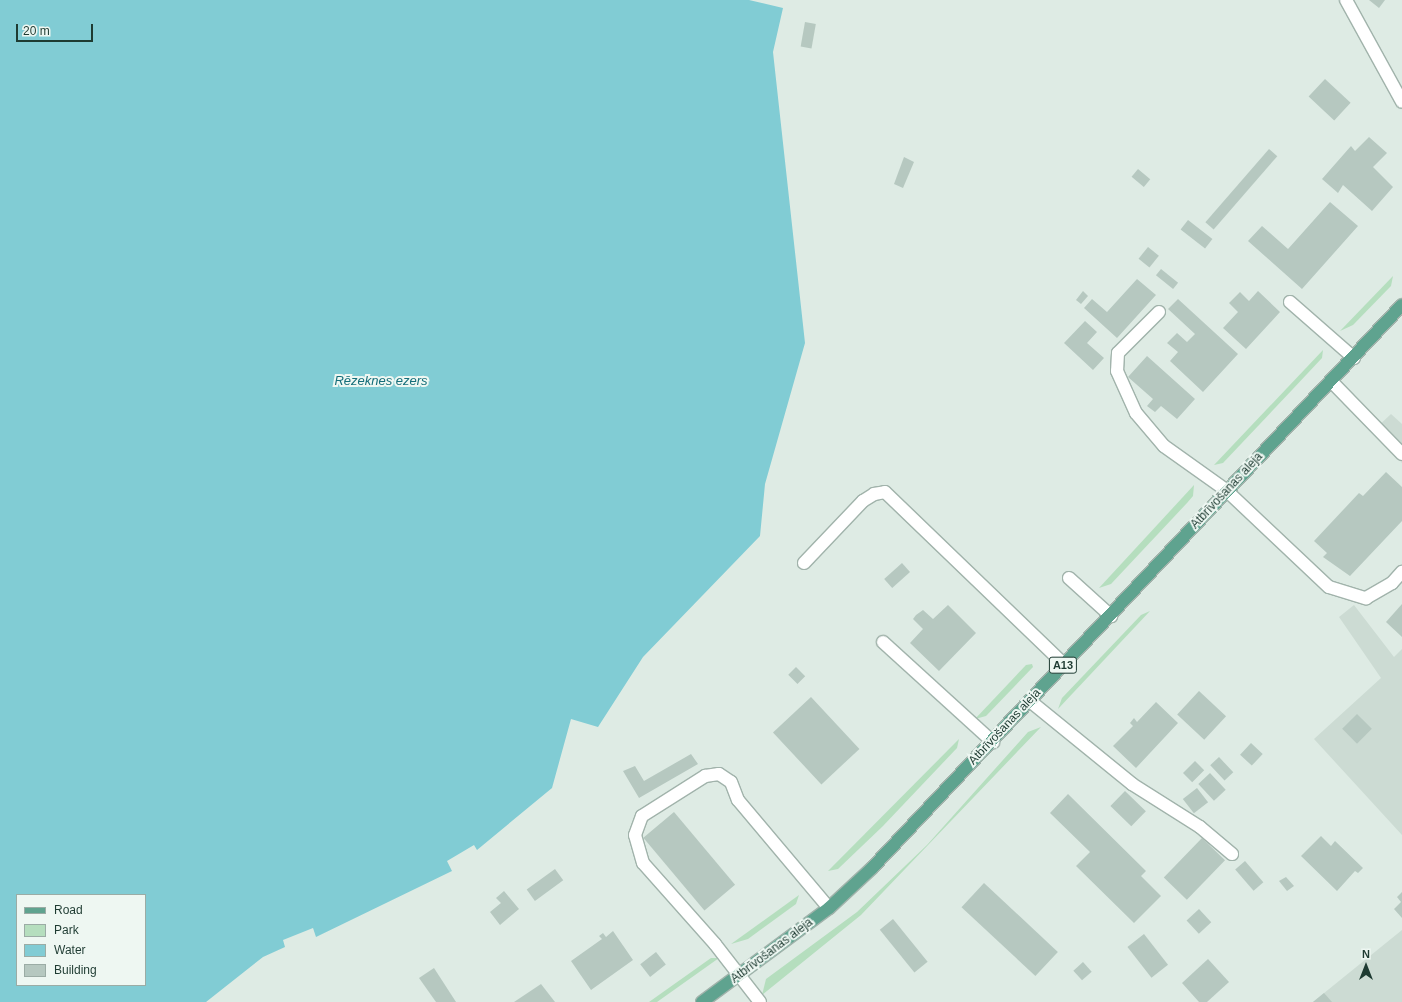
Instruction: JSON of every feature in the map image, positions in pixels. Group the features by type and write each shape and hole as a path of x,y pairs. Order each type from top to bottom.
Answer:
{"main road":[{"name":"Atbrīvošanas aleja","path":"702,1002 740,976 829,908 872,868 993,742 1064,664 1402,307"}],"lane":[{"path":"1346,0 1402,102"},
{"path":"1290,302 1354,358"},
{"path":"1159,312 1118,352 1117,372 1136,413 1164,446 1227,491 1329,587 1366,598 1392,583 1402,572"},
{"path":"1331,381 1402,454"},
{"path":"804,563 863,501 874,494 885,492 1064,664"},
{"path":"1069,578 1110,616"},
{"path":"882,642 993,742"},
{"path":"1030,701 1132,784 1200,827 1232,854"},
{"path":"760,1002 740,976 643,862 635,834 642,816 705,776 719,774 731,782 738,800 829,908"}],"shaded area":[{"path":"1391,414 1402,424 1402,463 1373,431"},
{"path":"1354,605 1394,657 1402,649 1402,835 1314,739 1381,678 1339,617"},
{"path":"1402,930 1402,1002 1313,1002"}],"green space":[{"path":"1393,276 1391,286 1353,325 1340,331"},
{"path":"1323,350 1322,358 1223,463 1214,465"},
{"path":"1194,485 1193,496 1187,503 1111,584 1099,588"},
{"path":"1150,611 1058,709 1062,698 1141,615"},
{"path":"1032,664 1033,667 986,716 975,719 1026,665"},
{"path":"1041,727 861,915 762,995 766,979 857,912 927,845 1028,732"},
{"path":"959,739 957,748 883,826 838,869 828,871"},
{"path":"799,895 796,904 748,939 731,944"},
{"path":"711,958 719,958 657,1002 649,1002"}],"water":[{"name":"Rēzeknes ezers","path":"0,0 749,0 783,8 773,52 805,343 765,484 760,536 643,657 598,727 571,719 552,788 477,850 474,845 447,861 452,871 316,937 313,928 283,940 285,947 263,957 206,1002 0,1002"}],"building":[{"path":"1369,0 1385,0 1379,8"},
{"path":"805,22 816,24 811,49 801,47"},
{"path":"1325,79 1351,103 1334,120 1309,97"},
{"path":"1369,137 1387,153 1373,167 1393,187 1372,211 1343,185 1338,193 1322,179 1351,146 1355,151"},
{"path":"1269,149 1277,156 1214,229 1205,222"},
{"path":"904,157 914,162 903,188 894,184"},
{"path":"1138,169 1150,179 1144,187 1132,177"},
{"path":"1330,202 1358,226 1302,289 1248,241 1262,226 1288,249"},
{"path":"1188,220 1212,239 1205,249 1181,229"},
{"path":"1148,247 1159,256 1149,267 1139,259"},
{"path":"1161,269 1178,283 1173,289 1156,275"},
{"path":"1137,279 1156,295 1117,338 1084,308 1092,299 1107,312"},
{"path":"1083,291 1088,296 1081,304 1076,300"},
{"path":"1258,291 1280,312 1246,349 1223,328 1238,312 1229,303 1240,292 1249,301"},
{"path":"1178,299 1238,354 1203,392 1170,361 1178,352 1167,343 1177,333 1187,342 1195,334 1168,309"},
{"path":"1085,321 1097,332 1087,343 1104,358 1093,370 1064,343"},
{"path":"1147,356 1195,399 1177,419 1161,406 1155,412 1147,406 1153,399 1128,377"},
{"path":"1386,472 1402,487 1402,521 1350,576 1323,557 1327,553 1314,541 1359,493 1363,496"},
{"path":"902,563 910,572 892,588 884,579"},
{"path":"1402,604 1402,637 1386,622"},
{"path":"948,605 976,633 939,671 910,643 923,629 913,619 923,610 933,619"},
{"path":"796,667 805,676 797,684 788,675"},
{"path":"1199,691 1226,716 1204,740 1177,714"},
{"path":"811,697 859,749 821,784 773,732"},
{"path":"1156,702 1178,723 1136,768 1113,746 1133,726 1130,723 1134,718 1137,722"},
{"path":"1357,714 1372,729 1357,744 1342,729"},
{"path":"1251,743 1263,754 1252,766 1240,755"},
{"path":"691,754 698,764 639,798 623,771 635,766 644,781"},
{"path":"1219,757 1233,772 1225,781 1210,765"},
{"path":"1195,761 1204,770 1192,782 1183,773"},
{"path":"1210,773 1226,790 1214,801 1198,784"},
{"path":"1197,788 1208,802 1194,813 1183,799"},
{"path":"1125,791 1146,811 1131,826 1110,806"},
{"path":"1068,794 1146,871 1141,876 1161,896 1134,923 1076,866 1090,852 1050,813"},
{"path":"674,812 735,885 704,910 643,838"},
{"path":"1321,836 1331,846 1335,841 1363,868 1358,873 1355,871 1337,891 1301,856"},
{"path":"1202,838 1225,860 1187,900 1164,878"},
{"path":"1245,861 1263,882 1254,891 1235,870"},
{"path":"555,869 563,880 535,901 527,890"},
{"path":"1286,877 1294,886 1287,891 1279,881"},
{"path":"984,883 1058,952 1035,976 961,907"},
{"path":"504,891 519,909 500,925 490,912 501,903 496,898"},
{"path":"1402,892 1402,918 1394,909 1401,902 1397,897"},
{"path":"1199,909 1211,922 1199,934 1187,921"},
{"path":"893,919 928,962 914,972 880,930"},
{"path":"613,931 633,960 591,990 571,961 602,939 599,936 603,933 606,937"},
{"path":"1144,934 1168,965 1151,978 1127,947"},
{"path":"656,952 666,965 650,977 640,964"},
{"path":"1208,959 1229,982 1207,1002 1199,1002 1182,983"},
{"path":"1083,962 1092,972 1082,980 1073,971"},
{"path":"434,968 456,1002 436,1002 419,978"},
{"path":"541,984 555,1002 514,1002"},
{"path":"1324,993 1332,1002 1313,1002"}]}
